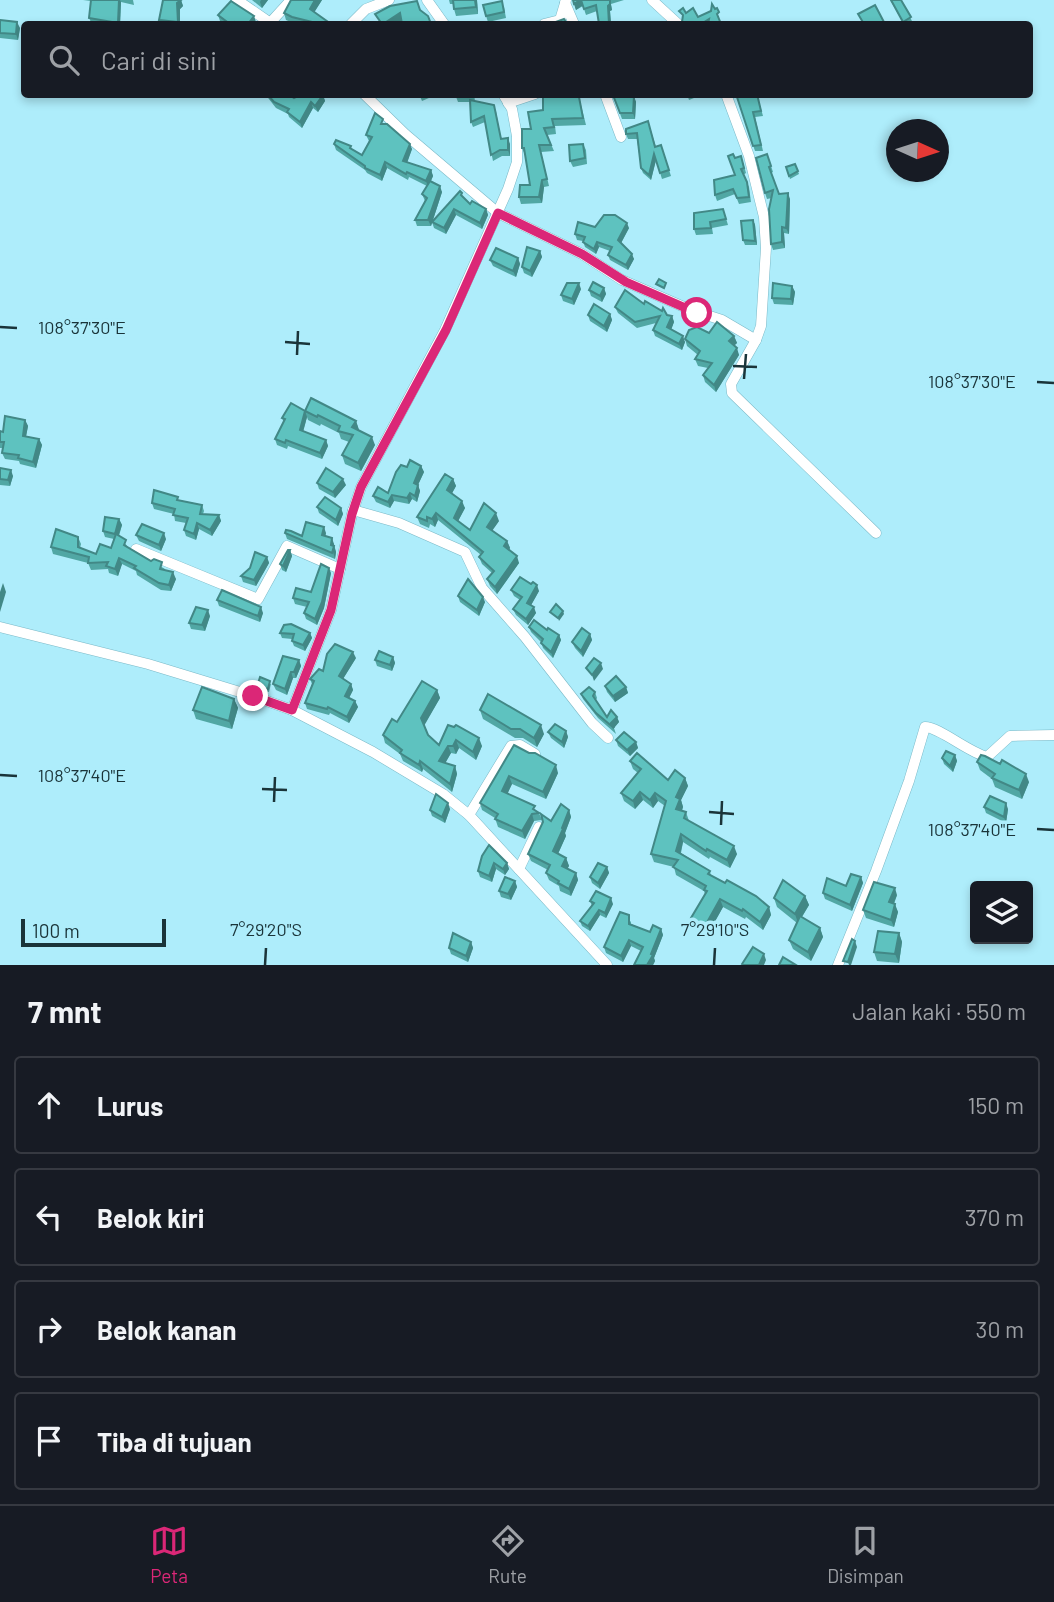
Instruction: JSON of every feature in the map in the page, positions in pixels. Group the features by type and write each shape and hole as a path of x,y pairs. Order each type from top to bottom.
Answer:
{"street":[{"path":"237,0 267,21"},
{"path":"274,21 291,0"},
{"path":"354,21 366,9 389,0"},
{"path":"427,0 442,21"},
{"path":"652,0 675,21"},
{"path":"556,21 560,20 565,1"},
{"path":"565,1 573,21"},
{"path":"368,98 405,134 498,213 582,254 626,282 691,310 722,320 756,340"},
{"path":"606,98 621,137"},
{"path":"727,98 749,156 764,217 766,248 761,326 731,384 732,393 876,533"},
{"path":"292,710 331,610 353,510 366,475 446,330 498,213 517,162 517,136 512,109 505,99"},
{"path":"353,510 399,523 465,552 482,588 533,646 592,723 608,738"},
{"path":"136,549 258,599 287,546 340,569"},
{"path":"0,627 148,664 292,710 373,752 443,794 469,815 607,965"},
{"path":"838,965 886,845 925,727 932,727 968,750 987,757 1010,736 1054,735"},
{"path":"469,815 510,746 520,745 535,754"},
{"path":"519,869 539,827"}],"building":[{"path":"91,0 119,0 118,21 89,18"},
{"path":"163,0 181,0 177,3 178,21 159,20"},
{"path":"291,0 315,0 310,9 327,21 308,21 284,13"},
{"path":"453,0 475,0 476,7 454,9"},
{"path":"581,0 610,0 609,21 599,21 596,5 584,9"},
{"path":"891,0 901,0 911,17 902,21"},
{"path":"231,1 254,16 250,21 226,21 218,15"},
{"path":"417,1 420,10 430,21 401,21 400,13 387,21 380,21 375,14 390,6"},
{"path":"502,1 504,12 486,16 483,5"},
{"path":"712,4 719,12 717,14 720,21 682,21 683,15 679,11 683,8 686,13 693,8 698,17 711,11"},
{"path":"875,5 883,21 862,21 858,14"},
{"path":"0,20 17,22 16,34 0,33"},
{"path":"270,98 321,98 315,106 311,102 300,122 287,112 289,109"},
{"path":"543,98 579,98 583,118 552,119 554,127 544,128 551,145 539,145 547,179 542,180 539,197 519,197 520,185 530,185 522,148 522,129 531,129 528,112 543,110"},
{"path":"614,98 634,98 633,113 620,113"},
{"path":"737,98 758,98 761,111 753,112 761,145 753,146"},
{"path":"470,100 494,105 501,139 508,138 508,150 500,150 491,155 484,116 471,122"},
{"path":"375,113 383,119 381,124 387,124 410,144 403,161 431,170 426,181 385,162 380,175 365,168 334,144 336,140 351,146 350,148 362,155 372,137 366,135"},
{"path":"648,121 655,147 661,145 669,170 660,173 654,154 649,175 641,168 637,133 626,134 626,129"},
{"path":"583,144 585,158 570,161 569,145"},
{"path":"733,154 735,158 741,156 744,168 741,169 747,182 749,197 737,198 733,189 715,195 714,180 735,175 728,156"},
{"path":"767,154 779,194 788,193 786,228 782,227 782,242 771,244 769,209 773,190 765,193 756,158"},
{"path":"795,164 798,171 789,176 786,167"},
{"path":"430,181 440,186 428,220 415,220 427,198 422,194"},
{"path":"460,191 470,204 472,201 486,209 480,223 454,209 444,228 432,222"},
{"path":"723,209 726,219 710,222 711,228 694,229 694,213"},
{"path":"604,215 615,215 627,223 618,240 632,254 626,265 608,255 612,247 597,242 594,249 583,242 585,237 575,234 578,222 595,227"},
{"path":"753,220 755,241 743,240 741,221"},
{"path":"527,247 540,251 530,271 522,267"},
{"path":"496,248 518,258 513,271 490,260"},
{"path":"659,279 666,283 664,288 656,284"},
{"path":"593,282 604,288 600,296 589,290"},
{"path":"567,283 579,283 572,299 561,295"},
{"path":"773,283 792,286 791,299 772,298"},
{"path":"625,290 644,304 645,301 662,311 663,308 667,315 672,316 667,327 683,336 679,344 653,330 660,316 635,322 615,307"},
{"path":"594,304 610,314 604,326 588,315"},
{"path":"717,322 734,336 729,341 737,348 714,385 703,375 712,363 695,359 700,351 685,339 689,330 697,327 709,333"},
{"path":"311,398 356,421 352,427 372,437 358,463 342,455 353,435 338,431 340,426 305,411"},
{"path":"291,403 305,411 300,430 326,440 320,453 286,440 285,443 275,439 285,419 282,418"},
{"path":"5,416 25,420 23,436 39,439 33,462 18,458 19,455 2,453 4,442 0,442 0,431 3,432"},
{"path":"410,460 421,466 414,483 418,485 415,496 410,493 407,498 392,495 388,502 373,496 378,487 388,493 396,472 401,465 407,467"},
{"path":"0,468 11,470 8,480 0,479"},
{"path":"326,468 343,479 333,492 317,483"},
{"path":"445,474 453,479 447,490 462,501 454,518 470,530 484,503 496,513 487,527 507,541 504,546 517,556 495,587 487,579 494,571 479,557 483,552 436,513 432,519 427,517 427,521 417,517"},
{"path":"154,490 178,497 177,500 202,505 200,514 219,515 210,530 197,523 194,534 184,530 188,518 173,515 175,509 152,503"},
{"path":"325,497 341,508 336,520 317,507"},
{"path":"105,517 119,519 115,534 103,531"},
{"path":"306,522 324,527 322,535 332,538 332,553 285,533 286,530 302,536"},
{"path":"142,524 164,533 159,545 136,535"},
{"path":"56,529 78,537 78,547 96,554 100,544 111,548 116,534 126,540 124,545 151,561 154,559 162,562 160,569 173,572 169,585 159,583 134,568 136,566 119,558 115,569 106,566 108,562 88,563 89,557 51,547"},
{"path":"290,550 283,566 280,564"},
{"path":"255,552 267,557 254,580 241,576 250,568"},
{"path":"321,564 329,568 322,602 315,619 304,613 309,602 293,598 296,588 311,592"},
{"path":"520,577 537,585 527,603 534,607 526,619 513,609 522,597 511,590"},
{"path":"468,579 483,597 477,610 458,596"},
{"path":"222,590 261,607 258,616 217,600"},
{"path":"556,604 563,611 558,618 550,612"},
{"path":"196,607 208,610 202,625 189,623"},
{"path":"534,620 559,635 551,652 541,643 543,639 529,627"},
{"path":"291,624 310,633 303,645 292,641 294,634 280,633 284,625"},
{"path":"582,628 590,634 581,651 572,642"},
{"path":"335,644 353,652 339,676 351,684 345,696 355,701 347,717 328,707 327,709 305,703 314,681 310,679 319,669 323,671 327,654"},
{"path":"379,651 393,657 390,665 375,660"},
{"path":"283,656 299,660 285,689 273,684"},
{"path":"594,658 601,663 592,675 586,668"},
{"path":"616,676 626,687 613,696 605,686"},
{"path":"260,677 270,681 268,689 257,687"},
{"path":"422,681 437,690 421,718 428,735 439,745 448,725 456,725 479,738 473,752 456,740 453,746 448,746 439,761 455,766 450,784 420,761 419,765 400,753 402,750 383,735 392,719 397,722"},
{"path":"202,687 234,699 229,721 193,710"},
{"path":"589,687 595,692 593,696 607,717 611,710 617,717 611,723 614,728 596,713 581,694"},
{"path":"488,694 541,725 534,738 520,729 511,729 480,710"},
{"path":"555,724 566,731 562,742 548,732"},
{"path":"624,732 636,742 627,750 616,740"},
{"path":"514,745 556,765 543,792 509,776 502,791 535,806 533,809 539,813 532,814 522,831 495,819 498,814 480,803"},
{"path":"946,751 955,755 950,766 942,758"},
{"path":"637,753 668,780 675,770 685,778 676,797 680,799 676,809 686,812 684,818 734,846 727,860 707,849 706,851 681,834 676,851 710,871 708,874 725,883 727,880 756,896 769,907 760,922 743,909 742,911 720,899 705,926 691,918 707,891 704,890 706,886 673,867 678,860 651,854 666,801 655,793 650,800 640,792 633,801 621,793 641,769 630,761"},
{"path":"981,755 1000,764 1002,760 1026,774 1019,790 992,778 995,774 977,762"},
{"path":"436,794 448,803 442,817 430,810"},
{"path":"990,796 1006,803 1004,817 984,807"},
{"path":"561,804 569,810 553,851 566,858 562,866 576,873 569,889 546,873 550,865 528,854 543,822 541,814 551,821"},
{"path":"489,845 507,863 503,869 494,863 489,876 478,871 482,856"},
{"path":"598,863 607,867 598,883 590,877"},
{"path":"851,874 861,877 850,905 823,893 827,878 846,886"},
{"path":"505,877 515,881 508,894 499,891"},
{"path":"783,880 805,896 795,914 774,898"},
{"path":"874,882 895,888 889,902 895,904 891,920 863,910"},
{"path":"596,891 611,898 605,913 599,910 588,926 580,921 594,903 590,901"},
{"path":"620,912 629,915 629,924 650,932 653,925 661,929 647,965 634,965 643,947 629,940 621,956 604,947"},
{"path":"800,916 820,928 808,952 789,940"},
{"path":"878,931 899,933 895,954 874,952"},
{"path":"453,933 471,942 466,956 449,948"},
{"path":"852,939 855,941 848,962 843,961"},
{"path":"753,947 764,954 759,965 743,965 742,964"},
{"path":"783,957 796,965 779,965"}],"route":[{"path":"253,696 292,710 331,610 357,496 446,330 498,213 582,254 626,282 697,313"}]}
